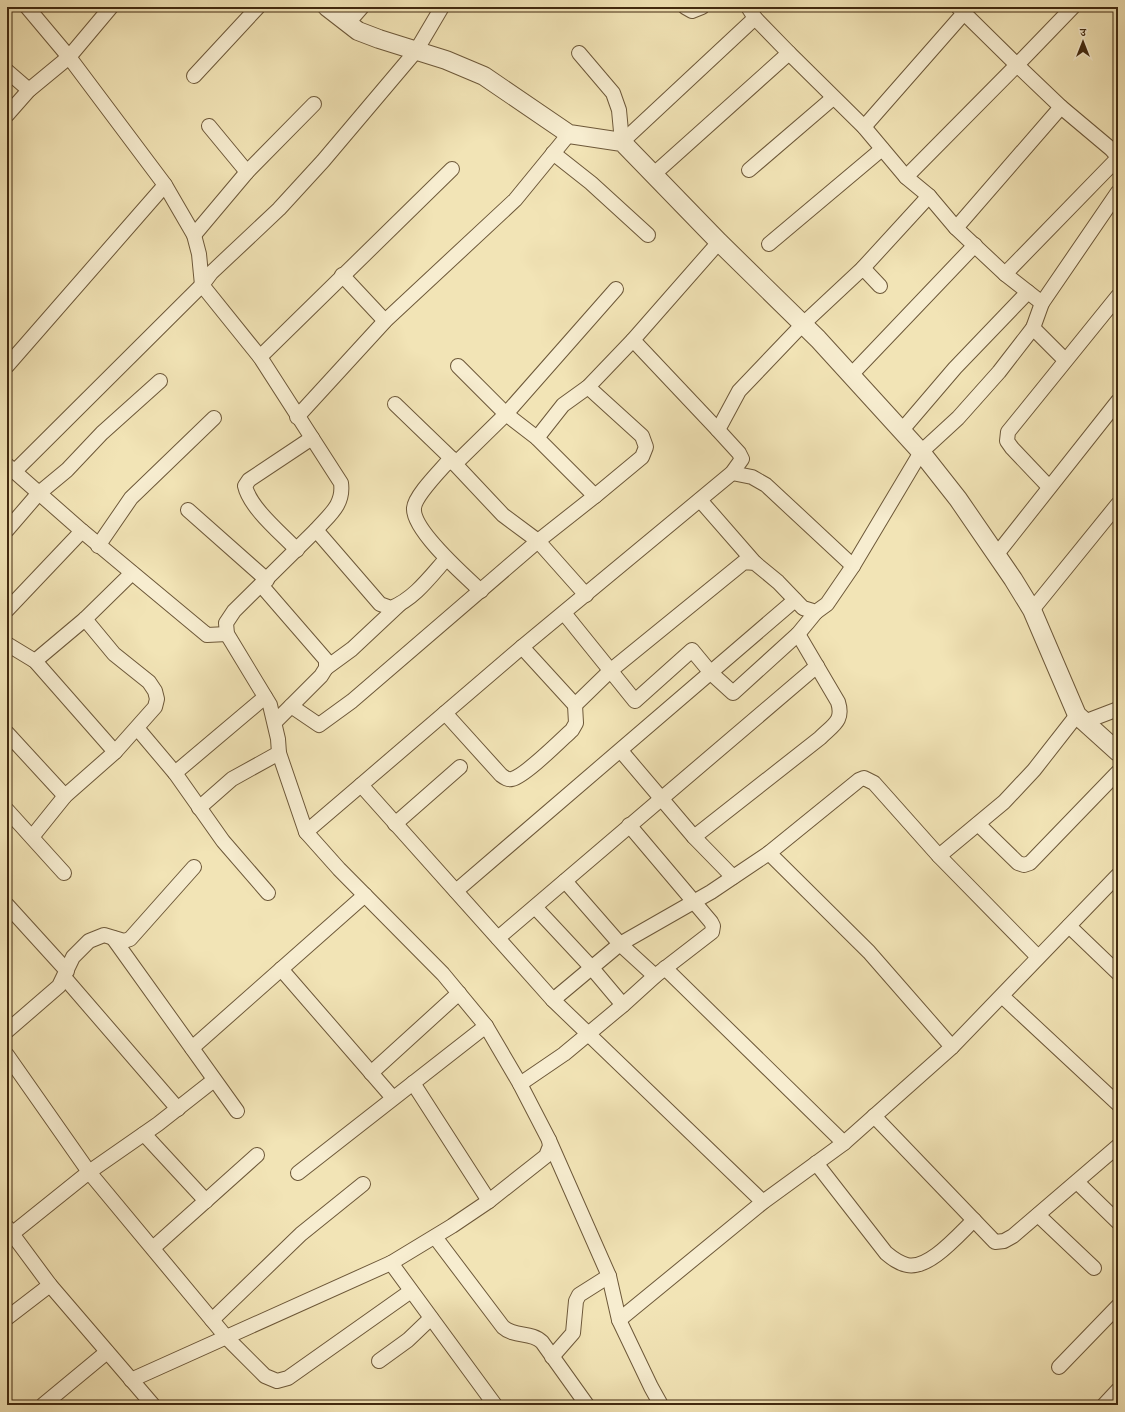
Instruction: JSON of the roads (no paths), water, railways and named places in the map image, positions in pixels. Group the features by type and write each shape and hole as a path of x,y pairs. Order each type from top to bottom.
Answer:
{"street":[{"path":"27,7 69,57 165,185 194,235 199,254 202,286 260,356 297,417 341,483 343,494 337,506 297,550 234,611 226,623 227,634 270,705 275,722 279,753 306,832 316,846 443,974 486,1026 520,1084 549,1140 609,1276 619,1320 650,1387 661,1405"},
{"path":"7,115 29,90 69,57 110,7"},
{"path":"194,76 258,7"},
{"path":"327,7 358,31 446,60 484,76 569,134 622,142 719,242 803,324 921,452 958,499 997,554 1032,610 1081,718 1118,752"},
{"path":"348,23 362,7"},
{"path":"227,634 207,635 98,546 10,468 202,286 211,273 279,209 323,161 416,51 442,7"},
{"path":"685,7 692,11 702,7"},
{"path":"906,176 1017,65 1068,9"},
{"path":"864,127 961,10 1061,107 1116,153 1005,274"},
{"path":"622,142 752,13 833,98 864,127 882,150 906,176 929,196 956,228 1005,274 1042,303"},
{"path":"579,53 613,93 619,110 622,142"},
{"path":"654,174 789,53"},
{"path":"7,71 29,90"},
{"path":"750,170 833,98"},
{"path":"194,235 247,172 314,104"},
{"path":"956,228 1061,107"},
{"path":"209,126 247,172"},
{"path":"297,417 385,321 515,200 569,134"},
{"path":"769,244 882,150"},
{"path":"553,153 591,183 648,235"},
{"path":"260,356 452,169"},
{"path":"7,366 165,185"},
{"path":"564,613 635,701 692,650 711,672 733,692 798,634 816,612 827,604 853,566 921,452 958,418 994,377 1033,328 1042,303 1118,192"},
{"path":"718,430 739,391 803,324 863,268 929,196"},
{"path":"537,438 563,405 588,387 633,340 719,242"},
{"path":"851,375 975,245"},
{"path":"863,268 880,286"},
{"path":"342,275 385,321"},
{"path":"481,591 446,559 415,518 414,507 418,498 453,461 506,414 616,289"},
{"path":"902,430 955,368 1028,292"},
{"path":"1049,487 1012,448 1007,441 1008,432 1118,296"},
{"path":"1033,328 1066,360"},
{"path":"306,832 522,647 732,473 742,459 739,453 718,430 633,340"},
{"path":"458,366 506,414 537,438 595,496"},
{"path":"7,530 38,494 66,470 102,433 160,381"},
{"path":"291,706 319,725 352,701 538,541 642,457 646,447 642,436 588,387"},
{"path":"997,554 1118,401"},
{"path":"395,404 453,461 503,515 538,541 586,595"},
{"path":"98,546 132,498 214,418"},
{"path":"297,550 254,504 247,494 245,486 249,480 312,438"},
{"path":"732,473 752,477 766,485 853,566"},
{"path":"700,500 755,563 778,582 803,608 816,612"},
{"path":"1032,610 1118,504"},
{"path":"188,510 264,583 326,660 326,668"},
{"path":"316,530 380,604 391,608 401,604"},
{"path":"7,610 82,531"},
{"path":"275,722 326,668 352,650 401,604 413,595 446,559"},
{"path":"575,705 610,671 734,569 744,562 755,563"},
{"path":"36,661 85,619 132,573"},
{"path":"456,891 621,751 795,600"},
{"path":"32,837 65,796 115,752 155,707 155,691 149,682 114,654 85,619"},
{"path":"694,837 820,738 839,719 842,713 838,702 798,634"},
{"path":"7,644 36,661 115,752"},
{"path":"445,714 501,775 512,780 525,771 572,730 576,723 575,705 522,647"},
{"path":"498,938 660,798 738,735 817,666"},
{"path":"175,773 265,697"},
{"path":"939,856 1004,802 1081,718 1118,709"},
{"path":"137,728 175,773 198,808 223,841 268,893"},
{"path":"7,733 65,796"},
{"path":"621,751 694,837 733,877"},
{"path":"198,808 232,779 279,753"},
{"path":"395,824 460,767"},
{"path":"978,824 1000,847 1018,862 1024,865 1030,863 1118,772"},
{"path":"553,1000 620,944 695,901 733,877 769,852 859,780 864,778 874,783 939,856 1038,957"},
{"path":"361,785 553,1000 587,1035 763,1202"},
{"path":"7,810 64,874"},
{"path":"520,1084 564,1054 660,972 712,932 713,926 711,922 695,901 629,825"},
{"path":"769,852 869,952 952,1047"},
{"path":"7,1031 54,991 65,974 73,957 89,942 104,935 124,941 130,939 194,867"},
{"path":"619,1320 763,1202 844,1143 952,1047 1118,875"},
{"path":"565,881 620,944 660,972 844,1143"},
{"path":"192,1048 365,895"},
{"path":"7,905 178,1109"},
{"path":"535,907 591,967 623,1005"},
{"path":"1069,926 1118,973"},
{"path":"113,938 237,1111"},
{"path":"281,969 393,1098"},
{"path":"370,1073 459,993"},
{"path":"1002,996 1118,1104"},
{"path":"298,1173 486,1026"},
{"path":"7,1055 90,1172 227,1338 265,1376 271,1380 282,1380 412,1291"},
{"path":"153,1405 50,1285 10,1230 178,1109 214,1080"},
{"path":"413,1083 489,1201"},
{"path":"874,1116 992,1240 999,1242 1013,1236 1118,1146"},
{"path":"144,1134 206,1201"},
{"path":"131,1380 391,1263 435,1237 489,1201 546,1156 550,1146 549,1140"},
{"path":"153,1248 257,1154"},
{"path":"816,1163 886,1253 895,1261 908,1266 927,1262 942,1251 974,1220"},
{"path":"1077,1182 1118,1222"},
{"path":"212,1320 301,1234 363,1184"},
{"path":"1038,1215 1094,1268"},
{"path":"435,1237 476,1288 503,1327 513,1333 532,1335 538,1338 587,1405"},
{"path":"391,1263 495,1405"},
{"path":"552,1357 573,1333 576,1300 579,1295 609,1276"},
{"path":"7,1318 50,1285"},
{"path":"1059,1367 1116,1311"},
{"path":"379,1361 408,1340 431,1318"},
{"path":"43,1405 108,1352"},
{"path":"1104,1405 1118,1390"}]}
